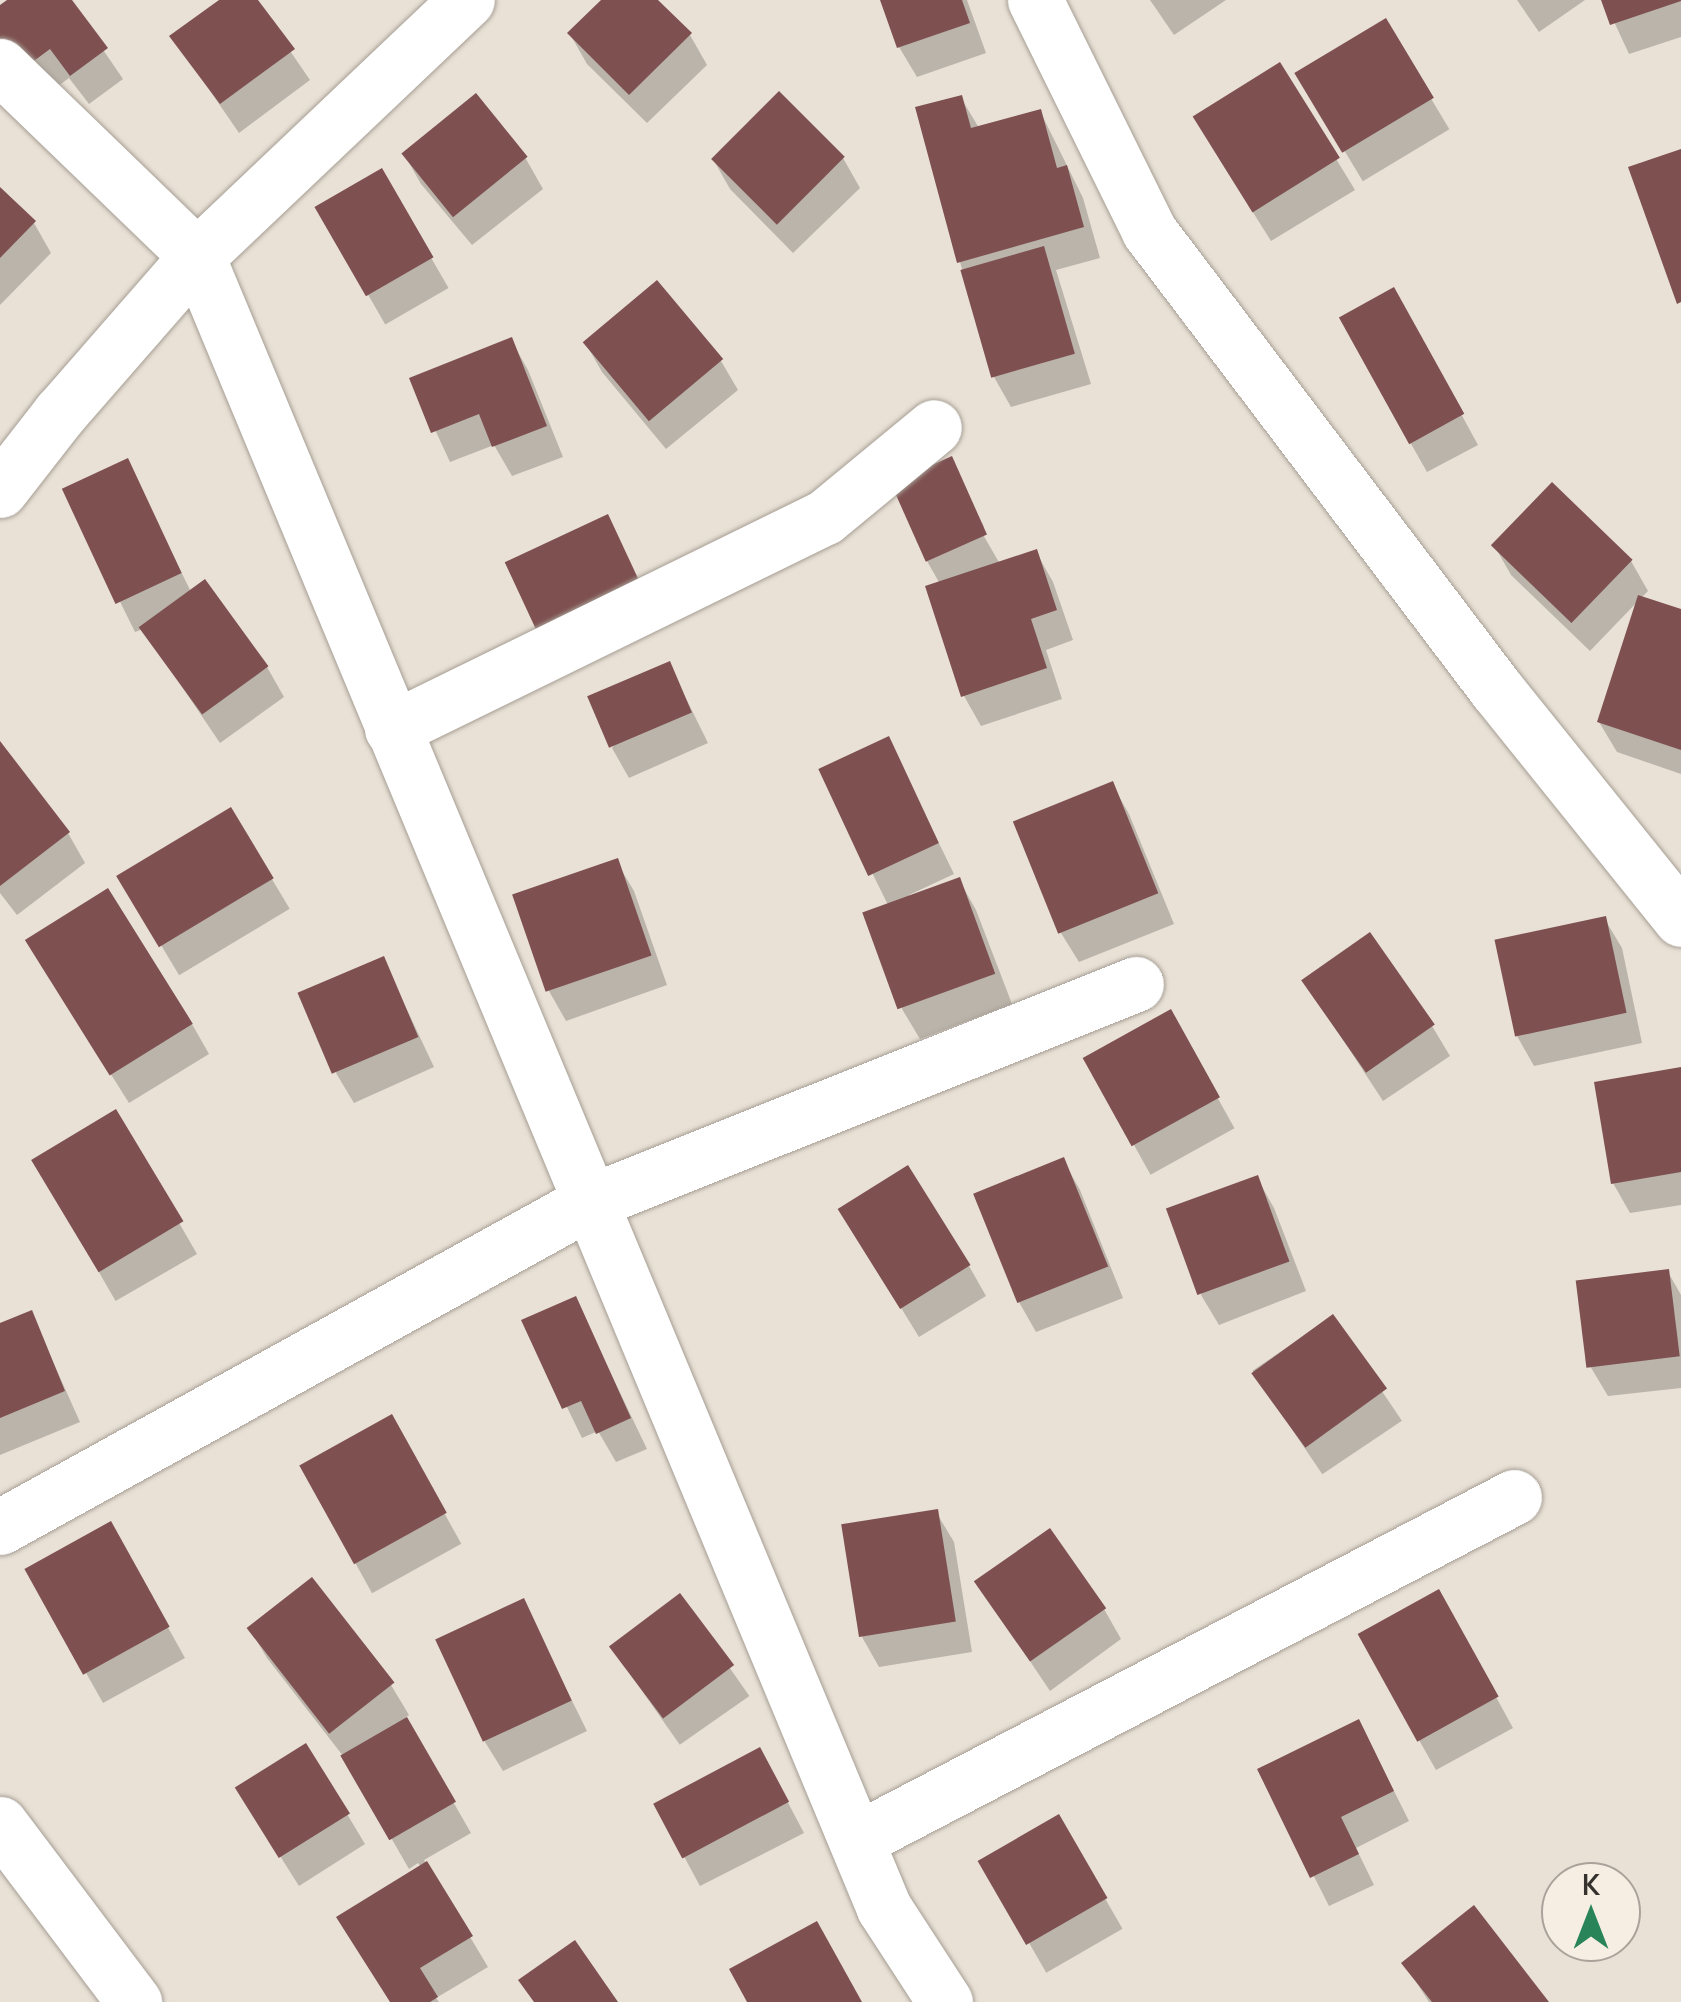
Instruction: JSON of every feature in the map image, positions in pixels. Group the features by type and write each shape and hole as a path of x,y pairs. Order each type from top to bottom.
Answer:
{"street":[{"path":"0,490 60,413 197,256 467,0"},
{"path":"1035,0 1149,231 1496,690 1681,919"},
{"path":"0,66 197,256 884,1908 945,2002"},
{"path":"392,729 825,518 934,427"},
{"path":"0,1527 588,1203 1136,984"},
{"path":"856,1840 1514,1498"},
{"path":"0,1824 134,2002"}],"building":[{"path":"7,0 72,0 108,48 70,76 50,49 23,69 0,39 0,5"},
{"path":"219,0 258,0 295,49 220,104 169,36"},
{"path":"601,0 658,0 692,33 629,95 567,33"},
{"path":"880,0 962,0 970,23 897,48"},
{"path":"1601,0 1681,0 1681,1 1610,25"},
{"path":"1386,18 1434,98 1342,153 1294,73"},
{"path":"1280,62 1340,158 1253,212 1193,117"},
{"path":"779,91 845,157 777,225 711,159"},
{"path":"476,93 528,157 453,217 401,153"},
{"path":"962,95 971,128 1041,109 1057,168 1067,165 1084,227 957,263 915,107"},
{"path":"1681,149 1681,302 1677,304 1628,167"},
{"path":"382,168 434,257 366,296 314,207"},
{"path":"0,187 36,221 0,258"},
{"path":"1044,246 1075,354 991,378 960,270"},
{"path":"657,280 723,359 649,421 583,342"},
{"path":"1394,287 1464,414 1409,444 1339,318"},
{"path":"512,337 547,426 492,447 479,414 431,433 409,378"},
{"path":"952,456 987,535 926,562 891,483"},
{"path":"128,458 182,573 116,604 62,489"},
{"path":"1552,482 1633,560 1571,623 1491,545"},
{"path":"608,514 640,582 536,630 505,562"},
{"path":"1037,549 1057,610 1031,619 1047,668 961,697 925,586"},
{"path":"205,579 268,666 202,715 139,627"},
{"path":"1638,595 1681,609 1681,750 1597,722"},
{"path":"670,661 692,713 609,748 587,696"},
{"path":"889,736 939,843 868,876 818,769"},
{"path":"0,741 70,832 0,886"},
{"path":"1113,781 1158,893 1058,934 1013,821"},
{"path":"231,807 274,878 159,947 116,876"},
{"path":"618,858 652,955 546,992 512,894"},
{"path":"960,877 995,974 898,1009 862,913"},
{"path":"108,888 193,1024 110,1076 25,940"},
{"path":"1606,916 1627,1013 1515,1037 1494,940"},
{"path":"1370,932 1435,1025 1366,1073 1301,980"},
{"path":"384,956 418,1037 332,1074 297,993"},
{"path":"1171,1009 1220,1097 1132,1146 1083,1058"},
{"path":"1681,1067 1681,1172 1611,1184 1594,1082"},
{"path":"116,1109 183,1221 99,1272 31,1160"},
{"path":"1064,1157 1108,1266 1017,1303 973,1194"},
{"path":"908,1165 971,1265 900,1309 838,1209"},
{"path":"1258,1175 1289,1261 1197,1295 1166,1209"},
{"path":"1669,1269 1680,1356 1586,1368 1576,1280"},
{"path":"576,1296 631,1418 596,1434 581,1401 562,1409 521,1320"},
{"path":"32,1310 65,1391 0,1418 0,1323"},
{"path":"1333,1314 1387,1388 1305,1448 1251,1373"},
{"path":"392,1414 447,1513 354,1564 299,1465"},
{"path":"938,1509 956,1622 859,1637 841,1524"},
{"path":"111,1521 170,1627 83,1675 24,1569"},
{"path":"1050,1528 1106,1608 1030,1662 974,1581"},
{"path":"312,1577 394,1683 329,1734 247,1628"},
{"path":"1439,1589 1499,1697 1417,1742 1358,1634"},
{"path":"680,1593 734,1665 663,1718 609,1647"},
{"path":"524,1598 572,1700 483,1742 435,1639"},
{"path":"407,1717 456,1802 389,1840 340,1756"},
{"path":"1359,1719 1394,1791 1341,1817 1359,1854 1310,1878 1257,1769"},
{"path":"306,1743 350,1813 279,1858 235,1788"},
{"path":"760,1747 789,1802 682,1859 653,1804"},
{"path":"1059,1814 1108,1898 1026,1945 978,1861"},
{"path":"427,1861 473,1936 420,1968 438,1997 430,2002 390,2002 336,1917"},
{"path":"1474,1905 1549,2002 1432,2002 1401,1963"},
{"path":"817,1921 862,2002 747,2002 729,1969"},
{"path":"575,1940 618,2002 534,2002 518,1980"}]}
